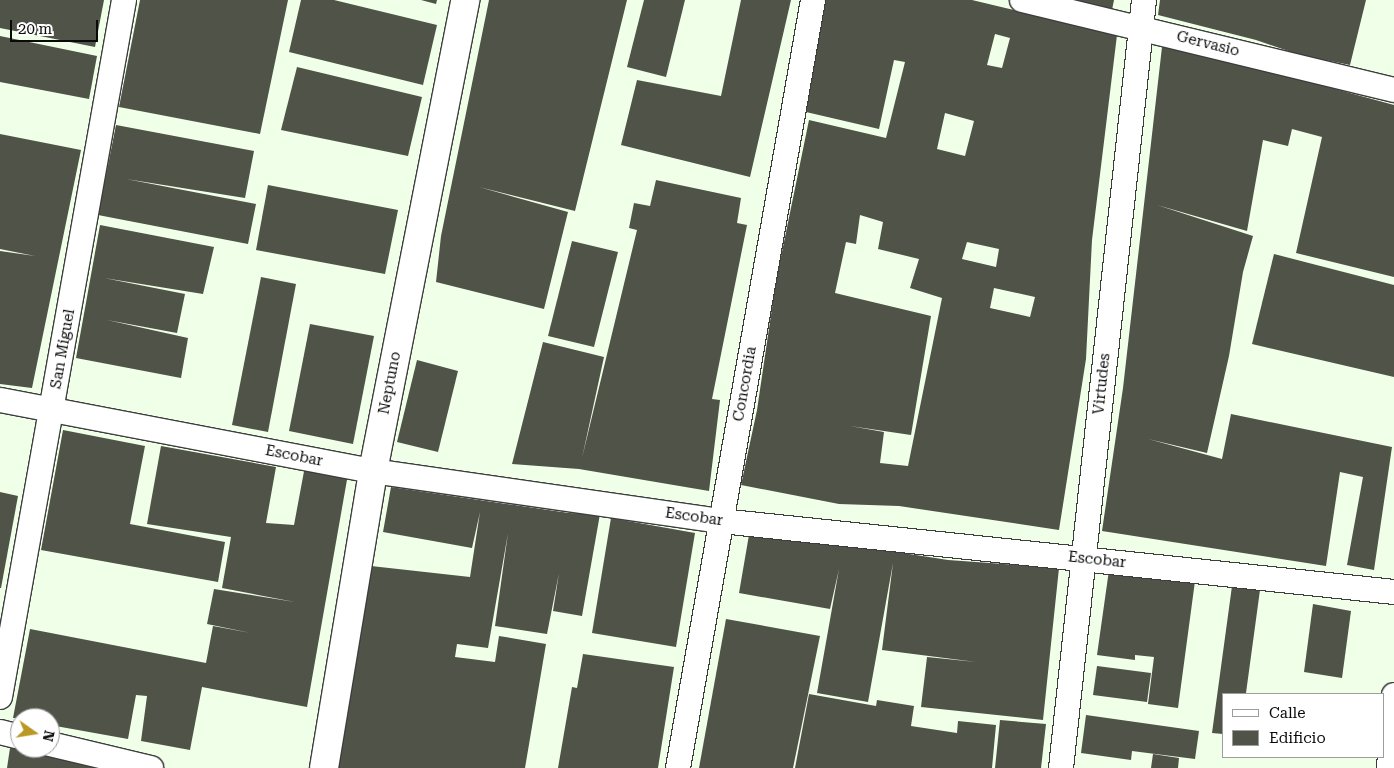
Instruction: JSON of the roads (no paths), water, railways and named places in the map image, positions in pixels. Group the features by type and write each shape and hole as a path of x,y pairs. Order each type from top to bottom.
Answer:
{"street":[{"name":"San Miguel","path":"0,697 53,410 124,0"},
{"name":"Neptuno","path":"324,768 373,472 465,0"},
{"name":"Concordia","path":"678,768 813,0"},
{"name":"Gervasio","path":"1022,0 1140,27 1394,90"},
{"name":"Virtudes","path":"1061,768 1144,0"},
{"name":"Escobar","path":"0,400 373,472 721,521 1394,592"},
{"path":"1389,768 1394,695"},
{"path":"60,746 152,768"}]}
